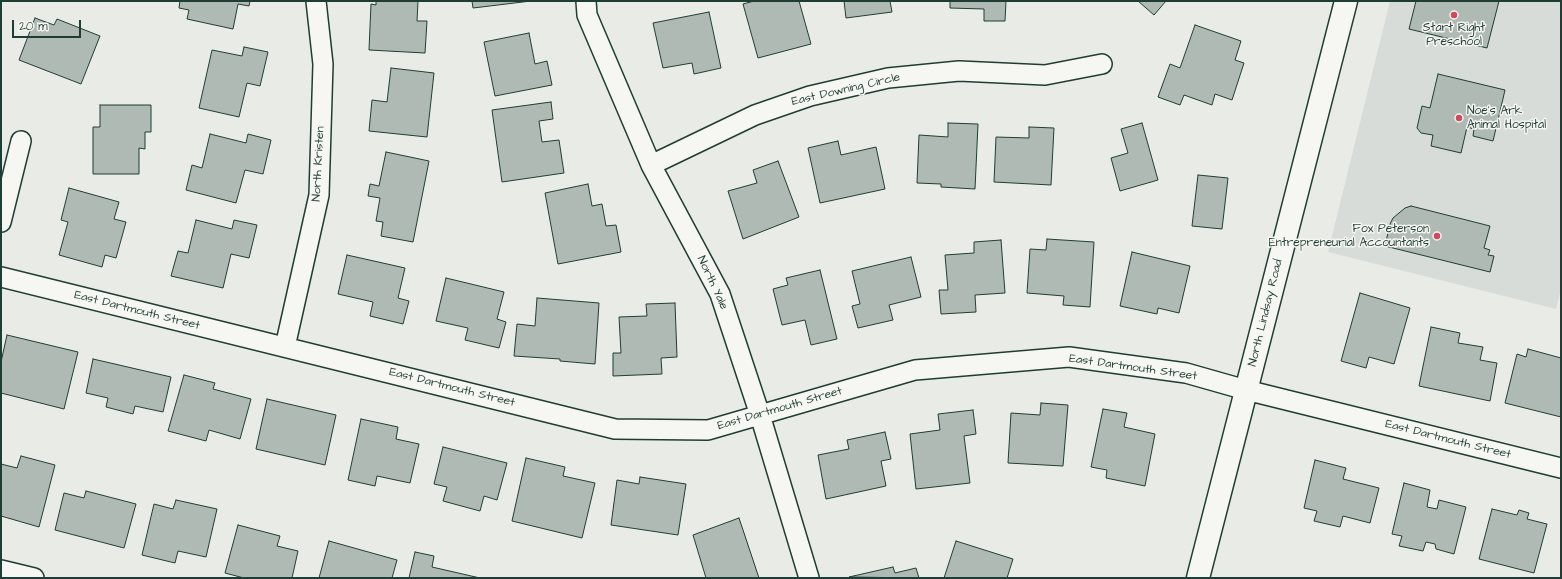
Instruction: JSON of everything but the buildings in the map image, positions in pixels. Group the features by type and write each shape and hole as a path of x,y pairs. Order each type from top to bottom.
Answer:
{"main road":[{"name":"North Lindsay Road","path":"1198,578 1346,1"}],"street":[{"name":"North Kristen","path":"285,347 319,195 323,64 316,1"},
{"name":"North Yale","path":"586,1 587,16 651,165 720,294 760,415 809,578"},
{"name":"East Downing Circle","path":"651,165 755,115 810,96 888,78 958,71 1045,75 1102,64"},
{"path":"1,222 21,141"},
{"name":"East Dartmouth Street","path":"1,277 615,429 708,430 915,370 1070,357 1186,373 1246,390 1561,468"},
{"path":"1,570 34,578"}],"shaded area":[{"path":"1390,1 1561,1 1561,289 1556,309 1328,252"}],"place":[{"name":"Start Right Preschool","path":"1454,15"},
{"name":"Noe's Ark Animal Hospital","path":"1459,118"},
{"name":"Fox Peterson Entrepreneurial Accountants","path":"1437,236"}]}
